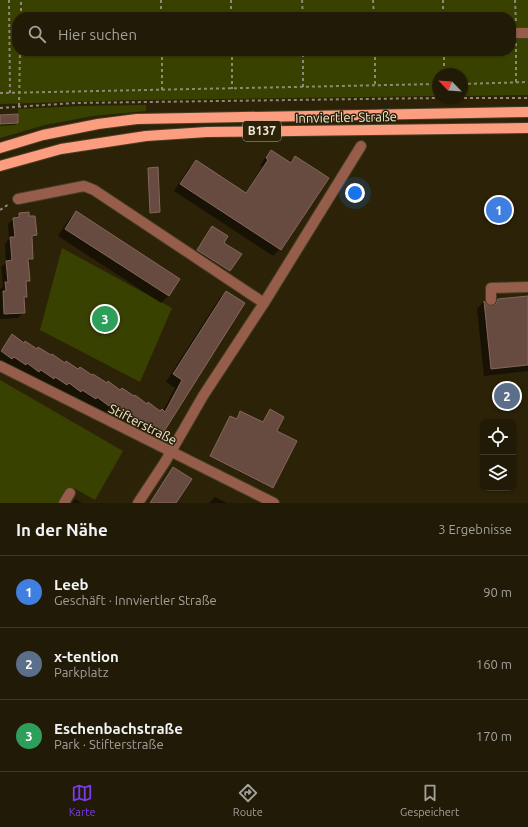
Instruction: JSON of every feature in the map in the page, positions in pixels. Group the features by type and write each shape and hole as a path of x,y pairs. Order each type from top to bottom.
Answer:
{"main road":[{"name":"Innviertler Straße","path":"0,148 43,135 98,124 137,119 528,112"},
{"name":"Innviertler Straße","path":"0,166 61,149 146,136 207,132 528,128"}],"street":[{"path":"516,33 528,33"},
{"path":"138,503 361,146"},
{"path":"18,199 84,186 94,190 264,302"},
{"path":"491,300 491,288 528,287"},
{"name":"Stifterstraße","path":"0,366 171,452 227,478 274,503"},
{"path":"64,503 70,493"}],"path":[{"path":"9,0 10,93"},
{"path":"21,0 21,12"},
{"path":"161,0 161,12"},
{"path":"231,0 231,12"},
{"path":"302,0 302,12"},
{"path":"373,0 374,12"},
{"path":"443,0 443,12"},
{"path":"19,106 20,56"},
{"path":"162,56 162,90"},
{"path":"232,56 232,89"},
{"path":"303,56 303,87"},
{"path":"375,56 375,86"},
{"path":"444,56 444,68"},
{"path":"468,84 528,82"},
{"path":"0,93 432,84"},
{"path":"0,108 75,103 432,98"},
{"path":"468,98 528,98"}],"green space":[{"path":"0,0 528,0 528,95 468,96 468,68 432,68 432,96 133,100 0,104"},
{"path":"146,105 146,111 93,116 45,125 0,138 0,124 18,123 18,109"},
{"path":"62,248 172,308 140,382 40,330"},
{"path":"0,380 123,451 95,500 72,487 62,503 0,503"}],"building":[{"path":"18,114 18,123 0,124 0,115"},
{"path":"271,150 291,163 295,156 329,178 281,250 180,184 196,160 246,193 268,160 266,158"},
{"path":"158,167 160,212 150,213 148,168"},
{"path":"76,211 180,279 169,296 65,229"},
{"path":"29,212 29,216 35,216 37,235 32,236 33,259 28,259 30,281 26,281 27,297 24,297 25,313 4,314 3,291 6,291 5,282 8,282 6,261 12,260 10,237 15,237 13,218 19,217 19,213"},
{"path":"212,226 228,236 224,243 242,254 230,271 197,250"},
{"path":"226,291 245,303 163,433 111,404 109,406 97,397 96,399 82,390 81,392 69,383 67,385 55,377 54,379 41,370 39,372 27,363 26,365 14,357 12,359 1,351 12,334 24,343 25,341 37,349 38,347 65,363 66,361 78,369 80,367 107,383 108,381 120,390 122,388 147,404 148,402 160,411 162,409 165,412 182,380 173,374"},
{"path":"528,296 528,365 491,369 484,301 487,305 491,306 496,304 498,299"},
{"path":"270,409 284,417 277,431 297,441 273,488 210,456 230,416 237,419 240,411 263,422"},
{"path":"173,467 192,479 176,503 150,503"}],"place":[{"name":"Leeb","path":"499,210"},
{"name":"Eschenbachstraße","path":"105,319"},
{"name":"x-tention","path":"507,396"}]}
